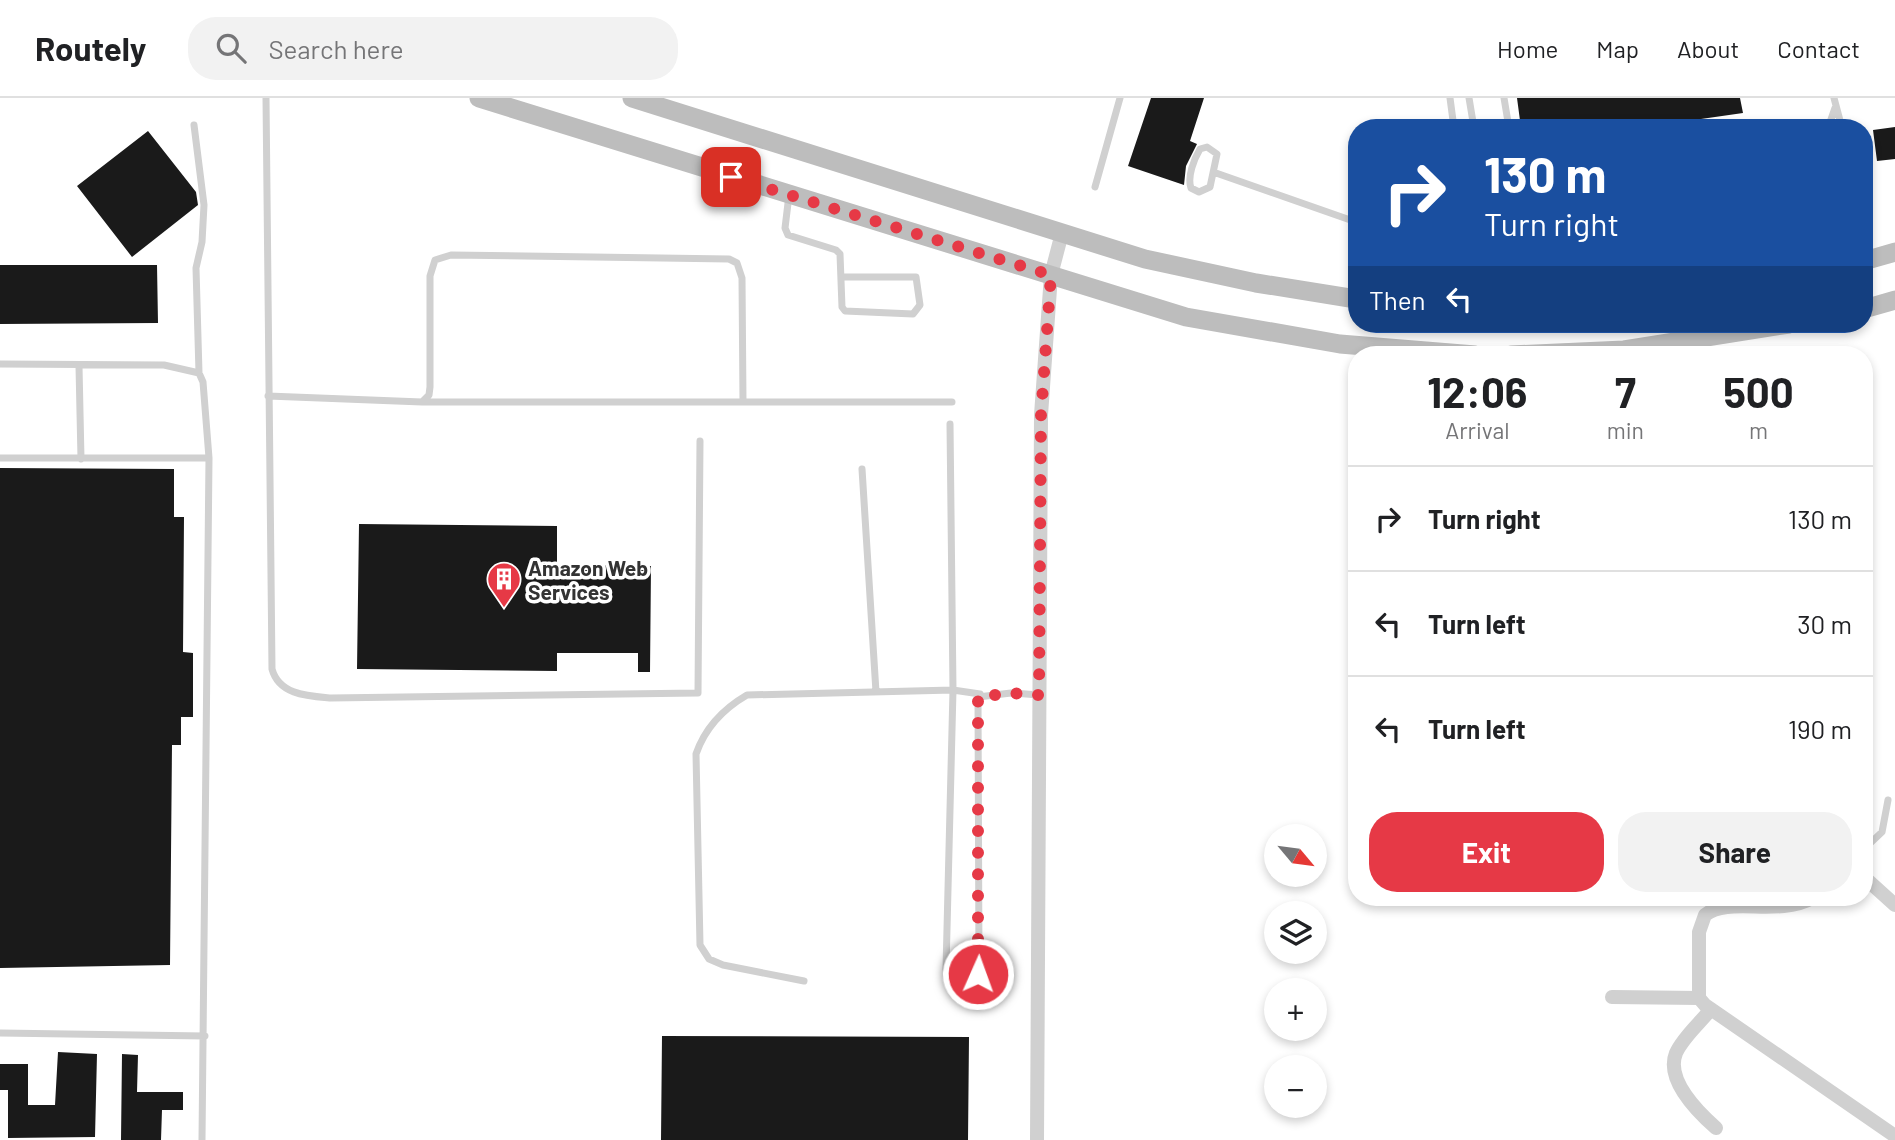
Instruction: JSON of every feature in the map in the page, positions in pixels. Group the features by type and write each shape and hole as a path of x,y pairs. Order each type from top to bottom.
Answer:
{"street":[{"path":"479,98 1186,317 1235,328 1365,346"},
{"path":"632,98 675,104 1145,259 1256,284 1348,298"},
{"path":"1037,1140 1041,415 1051,275 1062,233"},
{"path":"1873,254 1895,252"},
{"path":"1873,306 1895,300"},
{"path":"1649,346 1732,333"},
{"path":"1873,885 1895,905"},
{"path":"1699,998 1699,932 1705,915 1717,908 1790,906"},
{"path":"1612,997 1699,998 1895,1136"},
{"path":"1711,1009 1678,1050 1675,1059 1685,1098 1716,1128"}],"lane":[{"path":"266,98 272,669 275,679 286,689 307,696 698,693 700,441"},
{"path":"1094,187 1120,98"},
{"path":"1450,98 1453,119"},
{"path":"1469,98 1472,119"},
{"path":"1504,98 1508,119"},
{"path":"1834,98 1839,119"},
{"path":"1831,119 1835,108"},
{"path":"194,125 204,213 195,278 199,373 206,397 209,458 202,1140"},
{"path":"1204,147 1217,154 1216,173 1205,191 1199,192 1189,185 1196,155 1204,147"},
{"path":"1216,173 1348,219"},
{"path":"789,194 786,232 796,239 836,250 842,260 842,277 842,307 845,312 913,314 919,305 916,277 842,277"},
{"path":"422,402 429,395 430,387 430,276 436,260 451,255 729,259 737,263 742,278 743,402"},
{"path":"0,364 164,365 199,373"},
{"path":"79,366 81,458"},
{"path":"268,396 422,402 952,402"},
{"path":"950,424 953,690 946,969 950,979 969,981 974,978 979,967 980,694"},
{"path":"0,458 209,458"},
{"path":"862,469 876,692"},
{"path":"804,981 723,965 709,959 700,945 695,754 710,727 729,706 747,695 953,690 980,694 1039,695"},
{"path":"1873,842 1879,838 1888,800"},
{"path":"0,1032 205,1036"}],"building":[{"path":"1151,98 1204,98 1190,141 1197,144 1186,166 1184,185 1128,166"},
{"path":"1517,98 1740,98 1743,113 1701,119 1520,119"},
{"path":"1895,127 1895,159 1877,161 1873,130"},
{"path":"148,131 196,192 198,205 132,257 77,186"},
{"path":"0,265 157,265 158,323 0,324"},
{"path":"0,468 174,469 174,517 184,517 183,652 193,653 193,717 181,717 181,745 172,745 170,965 0,968"},
{"name":"Amazon Web Services","path":"359,524 557,526 557,565 651,566 650,672 638,672 638,653 557,653 557,671 357,669"},
{"path":"662,1036 969,1037 968,1140 661,1140"},
{"path":"58,1052 97,1054 95,1137 8,1138 8,1090 0,1090 0,1064 28,1064 28,1105 55,1105"},
{"path":"122,1054 138,1055 137,1092 183,1092 183,1110 162,1110 161,1140 121,1140"}],"place":[{"name":"Amazon Web Services","path":"504,609"}],"route":[{"path":"731,177 1051,275 1041,415 1039,695 980,694 978,697 978,974"}]}
